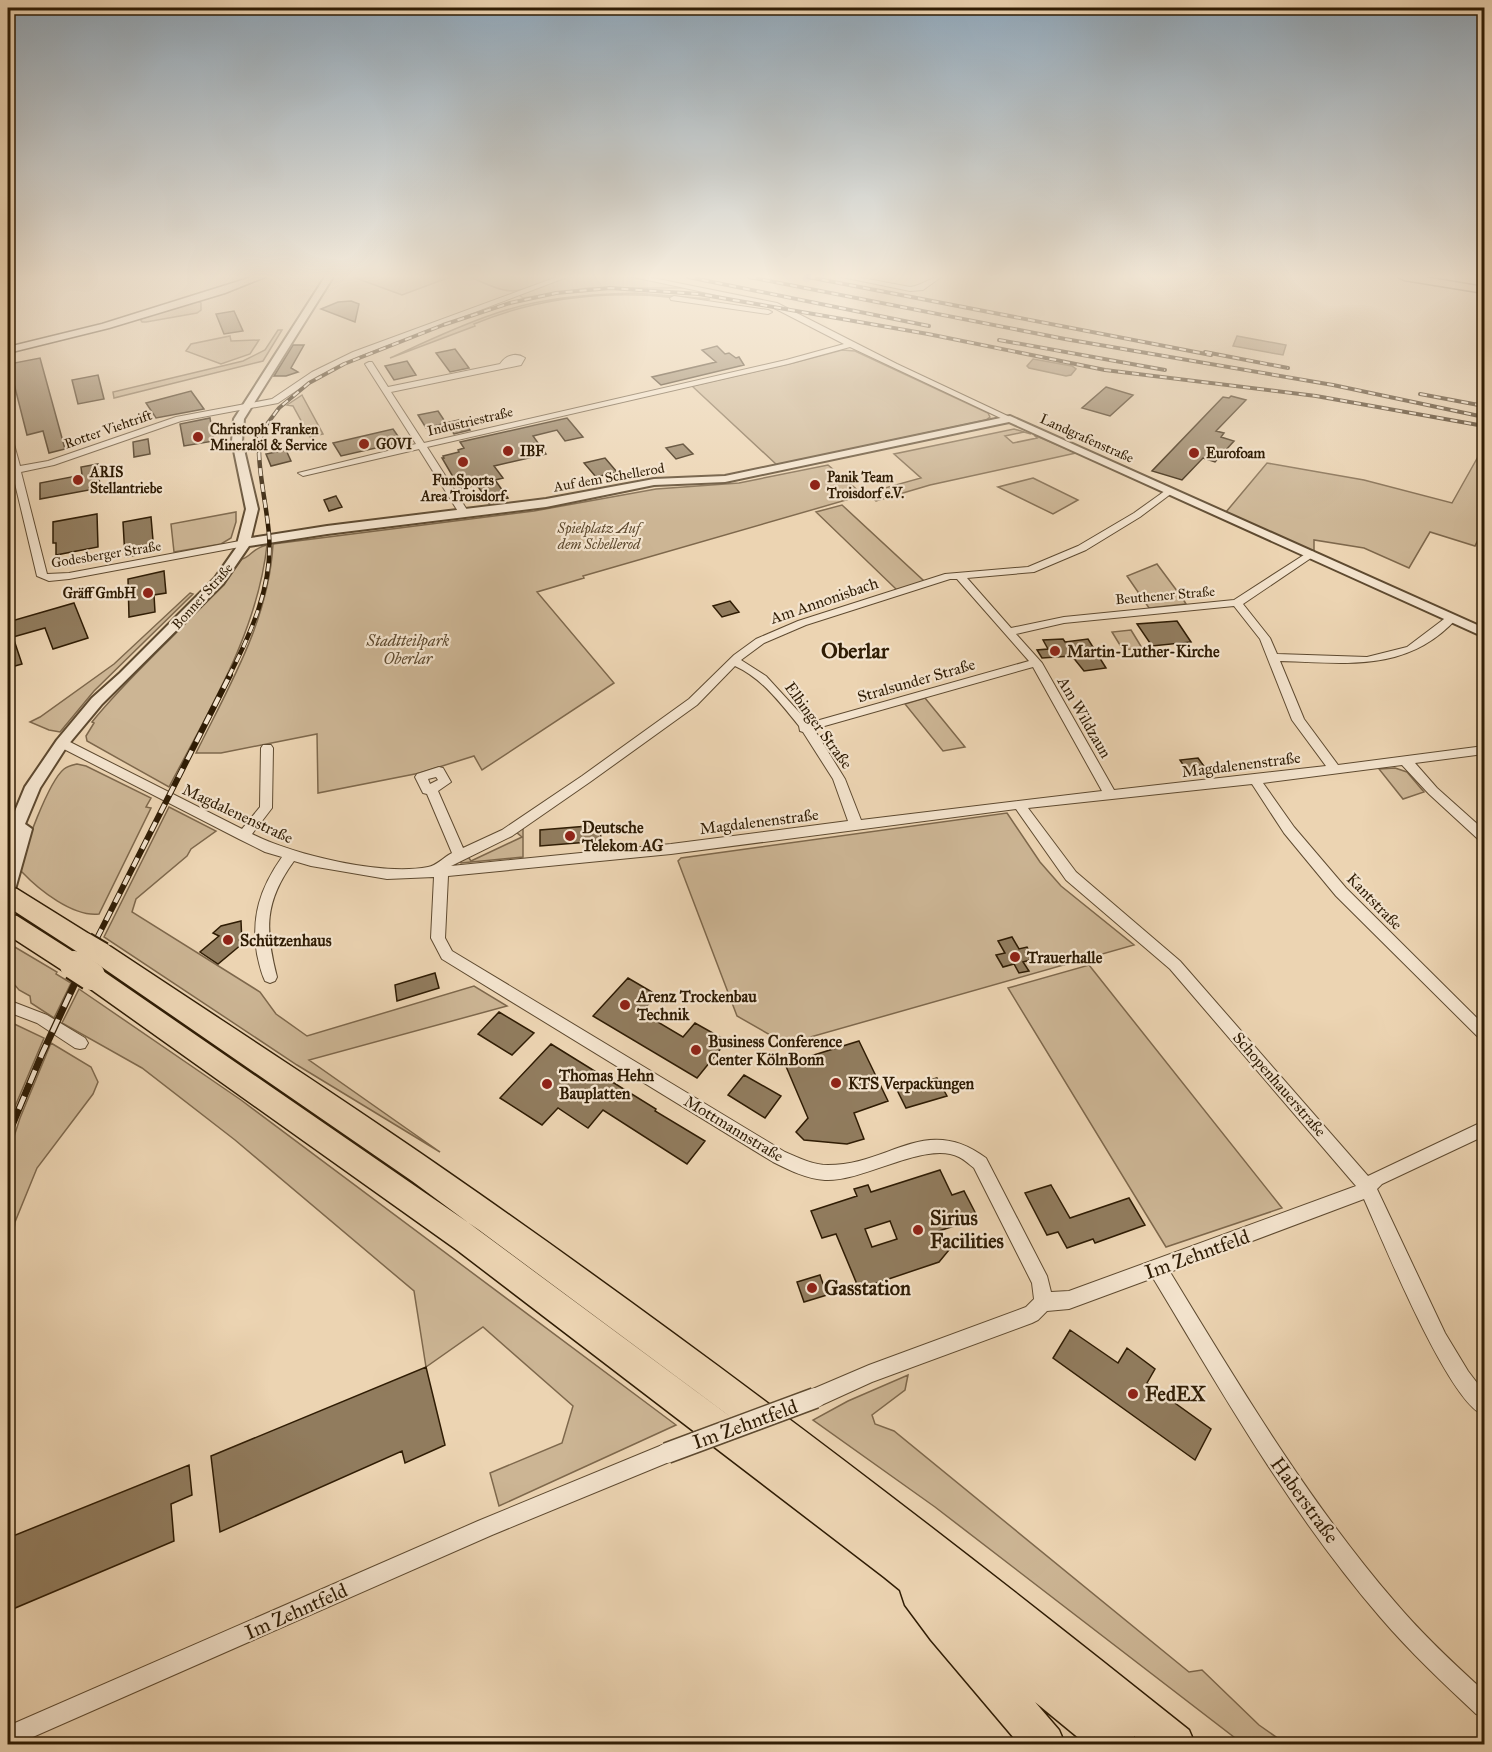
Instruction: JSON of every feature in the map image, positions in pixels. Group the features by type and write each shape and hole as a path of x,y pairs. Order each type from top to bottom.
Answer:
{"highway":[{"path":"14,913 486,1216 705,1378 1011,1611 1175,1744"},
{"path":"88,959 468,1240 897,1564 1117,1744"},
{"path":"897,1564 944,1627 1045,1744"}],"street":[{"name":"Bonner Straße","path":"8,845 33,787 65,745 125,676 219,581 245,543 252,509 236,432 239,419 246,406 276,359"},
{"name":"Rotter Viehtrift","path":"15,469 26,469 51,463 179,419 275,401 315,374 346,359"},
{"name":"Industriestraße","path":"303,472 800,359"},
{"name":"Landgrafenstraße","path":"883,359 1010,419 1482,630"},
{"path":"369,364 464,513"},
{"path":"387,390 504,365"},
{"name":"Auf dem Schellerod","path":"245,543 318,531 546,503 654,482 706,481 743,476 1010,419"},
{"name":"Godesberger Straße","path":"8,437 40,573 45,577 69,576 245,543"},
{"name":"Am Annonisbach","path":"437,873 459,855 507,833 586,779 693,702 734,662 760,641 789,627 959,575 1030,570 1082,548 1137,515 1169,491"},
{"name":"Beuthener Straße","path":"1008,632 1064,620 1237,603 1310,554"},
{"name":"Am Wildzaun","path":"959,575 1036,663 1110,794"},
{"path":"1237,603 1264,638 1298,720 1335,769"},
{"path":"1272,657 1367,660 1411,649 1452,618"},
{"name":"Elbinger Straße","path":"734,662 746,666 769,684 804,728 837,774 856,825"},
{"name":"Stralsunder Straße","path":"804,728 1036,663"},
{"name":"Bonner Straße","path":"8,886 24,830 65,745"},
{"name":"Magdalenenstraße","path":"65,745 244,836 290,856 387,874 437,873 651,851 1019,804 1255,780 1485,750"},
{"path":"244,836 266,808 267,748"},
{"path":"1405,760 1433,791 1485,837"},
{"name":"Kantstraße","path":"1255,780 1289,830 1341,892 1485,1034"},
{"path":"431,789 459,855"},
{"name":"Schopenhauerstraße","path":"1019,804 1071,876 1161,950 1367,1187 1438,1340 1461,1378 1485,1406"},
{"path":"270,977 260,931 262,904 271,882 290,856"},
{"name":"Mottmannstraße","path":"437,873 438,938 447,955 779,1157 801,1167 828,1173 846,1171 938,1145 949,1145 971,1153 980,1163 1037,1274 1043,1290 1043,1302"},
{"path":"8,1006 42,1019 80,1043"},
{"name":"Im Zehntfeld","path":"8,1737 485,1528 667,1453 815,1398 869,1374 1032,1314 1043,1302 1069,1300 1359,1193 1376,1179 1485,1128"},
{"name":"Haberstraße","path":"1158,1269 1266,1447 1350,1563 1414,1640 1485,1706"}],"green space":[{"path":"207,359 236,359 221,364"},
{"path":"264,359 263,361 114,398 113,392 243,361"},
{"path":"809,359 872,359 988,413 990,417 986,420 777,465 692,386"},
{"path":"302,395 323,434 310,437 293,406 287,405"},
{"path":"1014,429 1031,434 1024,432 1005,436 1013,443 1037,438 1034,435 1076,453 930,485 876,501 867,493 921,478 894,454"},
{"path":"1484,446 1484,527 1475,546 1430,532 1409,568 1364,548 1314,540 1314,551 1311,551 1226,512 1267,463 1364,480 1452,503"},
{"name":"Stadtteilpark Oberlar","path":"828,465 861,493 860,496 583,576 584,578 537,592 614,683 482,770 474,756 420,773 318,793 317,734 221,753 196,753 234,677 256,626 270,572 273,544 534,511 656,489 739,483"},
{"path":"1033,478 1078,500 1053,514 998,487"},
{"path":"842,505 924,581 897,590 816,512"},
{"path":"236,512 236,522 231,538 221,544 174,552 171,524"},
{"path":"267,545 262,578 242,640 215,700 169,787 87,741 86,736 94,723 92,722 110,701 225,581 242,559"},
{"path":"1157,564 1186,604 1149,608 1127,576"},
{"path":"190,593 193,594 94,691 60,732 30,722 114,664"},
{"path":"1131,630 1142,648 1123,650 1112,632"},
{"path":"925,698 965,747 943,751 905,704"},
{"path":"77,764 86,766 151,798 146,807 151,808 99,914 89,914 68,907 47,894 22,872 18,872 31,833 51,787 64,769"},
{"path":"1395,768 1407,772 1424,792 1403,799 1379,769"},
{"path":"169,807 216,831 191,849 187,856 136,899 132,912 260,992 276,1014 307,1036 474,986 507,1006 309,1060 440,1152 297,1065 104,937"},
{"path":"1007,813 1040,862 1061,886 1134,945 786,1044 737,1016 678,861 681,858"},
{"path":"523,827 523,857 461,863 459,858 467,855 471,861 522,837 516,832"},
{"path":"8,943 71,983 54,1018 31,1003 30,996 19,990 8,977"},
{"path":"1089,965 1282,1208 1166,1247 1008,988"},
{"path":"79,989 241,1100 676,1425 499,1506 490,1473 562,1443 573,1406 483,1327 426,1367 414,1291 235,1140 142,1068 62,1023"},
{"path":"8,1021 44,1038 8,1123"},
{"path":"51,1043 91,1067 98,1082 93,1094 37,1168 15,1222 8,1274 8,1155 20,1118"},
{"path":"908,1375 905,1390 872,1415 875,1424 894,1431 1189,1672 1202,1670 1259,1725 1286,1744 1243,1744 935,1507 813,1420 848,1401"}],"shaded area":[{"path":"1033,359 1072,366 1076,369 1071,375 1066,376 1029,368 1027,366"}],"building":[{"path":"40,359 65,449 49,453 43,431 27,435 9,364"},
{"path":"285,359 296,359 291,368 298,372 286,376 274,376"},
{"path":"440,359 462,359 469,368 450,372"},
{"path":"712,359 740,359 744,365 661,385 652,377 716,362"},
{"path":"407,361 416,375 394,380 385,366"},
{"path":"98,375 104,399 78,404 72,380"},
{"path":"1106,387 1133,395 1110,416 1082,408"},
{"path":"191,391 204,409 156,418 146,403"},
{"name":"Eurofoam","path":"1231,396 1246,400 1216,431 1224,433 1221,437 1234,441 1215,462 1203,458 1182,480 1152,471 1223,397"},
{"path":"438,411 446,423 426,428 418,415"},
{"path":"210,418 214,441 184,446 180,424"},
{"path":"567,418 583,437 565,441 557,430 533,436 546,454 494,466 503,478 495,480 508,498 489,503 477,485 460,489 442,458 464,448 460,442"},
{"path":"462,419 470,430 454,434 446,423"},
{"name":"GOVI","path":"393,429 402,442 341,456 333,443"},
{"path":"148,439 150,454 134,457 133,442"},
{"path":"683,444 693,454 676,459 666,448"},
{"path":"286,450 291,461 271,466 266,454"},
{"path":"605,458 617,472 596,477 584,463"},
{"name":"ARIS Stellantriebe","path":"98,464 100,488 40,499 40,483 82,475 81,467"},
{"path":"336,496 342,507 329,511 324,500"},
{"path":"97,514 98,547 56,555 56,543 53,543 53,522"},
{"path":"151,517 154,552 125,557 123,522"},
{"name":"Gräff GmbH","path":"164,571 166,593 154,595 155,612 129,617 128,579"},
{"path":"730,601 739,612 722,617 713,606"},
{"path":"74,603 88,638 53,649 45,628 13,637 22,664 8,668 8,622"},
{"path":"1177,621 1191,642 1152,646 1137,624"},
{"path":"1063,639 1065,642 1088,639 1106,668 1084,671 1072,656 1042,658 1037,650 1048,649 1043,640"},
{"path":"1198,758 1206,769 1188,772 1180,760"},
{"name":"Deutsche Telekom AG","path":"600,825 601,841 540,846 540,830"},
{"name":"Schützenhaus","path":"241,921 242,944 218,964 200,952 219,936 213,933 221,926"},
{"name":"Trauerhalle","path":"1012,937 1019,949 1027,947 1034,959 1023,962 1029,971 1019,973 1014,964 1003,967 996,955 1005,953 998,941"},
{"path":"435,973 439,988 397,1001 395,985"},
{"path":"628,978 657,995 641,1012 683,1037 695,1023 727,1041 697,1078 593,1016"},
{"path":"499,1012 534,1033 512,1055 478,1034"},
{"name":"KTS Verpackungen","path":"859,1041 888,1101 854,1113 864,1139 847,1144 804,1140 796,1132 808,1118 785,1064"},
{"path":"551,1044 705,1141 687,1164 603,1110 588,1128 558,1108 542,1125 500,1098"},
{"path":"744,1075 781,1096 765,1118 728,1095"},
{"path":"937,1078 947,1096 906,1108 897,1090"},
{"name":"Sirius Facilities","path":"940,1170 952,1195 964,1191 978,1218 939,1231 949,1250 939,1262 859,1289 836,1234 822,1238 811,1211 857,1196 854,1189 868,1185 871,1192","holes":["890,1221 897,1239 872,1247 865,1229"]},
{"path":"1051,1185 1070,1218 1129,1198 1145,1225 1095,1243 1093,1239 1067,1248 1058,1232 1047,1235 1025,1193"},
{"name":"Gasstation","path":"820,1275 827,1295 804,1302 797,1282"},
{"name":"FedEX","path":"1070,1330 1118,1363 1127,1348 1155,1369 1147,1383 1211,1429 1195,1460 1053,1358"},
{"path":"426,1367 445,1445 405,1463 402,1451 220,1532 211,1456"},
{"path":"189,1465 192,1495 171,1504 174,1541 8,1611 8,1538"}],"railway":[{"path":"259,454 261,437 279,408 309,383 357,359"},
{"path":"1050,359 1105,370 1316,396 1484,426"},
{"path":"1103,359 1165,370"},
{"path":"1180,359 1333,385 1484,417"},
{"path":"1240,359 1288,368"},
{"path":"1420,394 1484,406"},
{"path":"229,676 259,608 268,572 269,535 259,454"},
{"path":"88,956 230,675"},
{"path":"8,1135 42,1054 88,955"}],"place":[{"name":"Christoph Franken Mineralöl & Service","path":"198,437"},
{"name":"GOVI","path":"364,444"},
{"name":"IBF","path":"508,451"},
{"name":"Eurofoam","path":"1194,453"},
{"name":"FunSports Area Troisdorf","path":"463,462"},
{"name":"ARIS Stellantriebe","path":"78,480"},
{"name":"Panik Team Troisdorf e.V.","path":"815,485"},
{"name":"Gräff GmbH","path":"148,593"},
{"name":"Martin-Luther-Kirche","path":"1055,651"},
{"name":"Deutsche Telekom AG","path":"570,836"},
{"name":"Schützenhaus","path":"228,940"},
{"name":"Trauerhalle","path":"1015,957"},
{"name":"Arenz Trockenbau Technik","path":"625,1005"},
{"name":"Business Conference Center KölnBonn","path":"696,1050"},
{"name":"KTS Verpackungen","path":"836,1083"},
{"name":"Thomas Hehn Bauplatten","path":"547,1084"},
{"name":"Sirius Facilities","path":"918,1230"},
{"name":"Gasstation","path":"812,1288"},
{"name":"FedEX","path":"1133,1394"}],"district":[{"name":"Oberlar","path":"855,650"}],"park label":[{"name":"Spielplatz Auf dem Schellerod","path":"599,536"}]}
